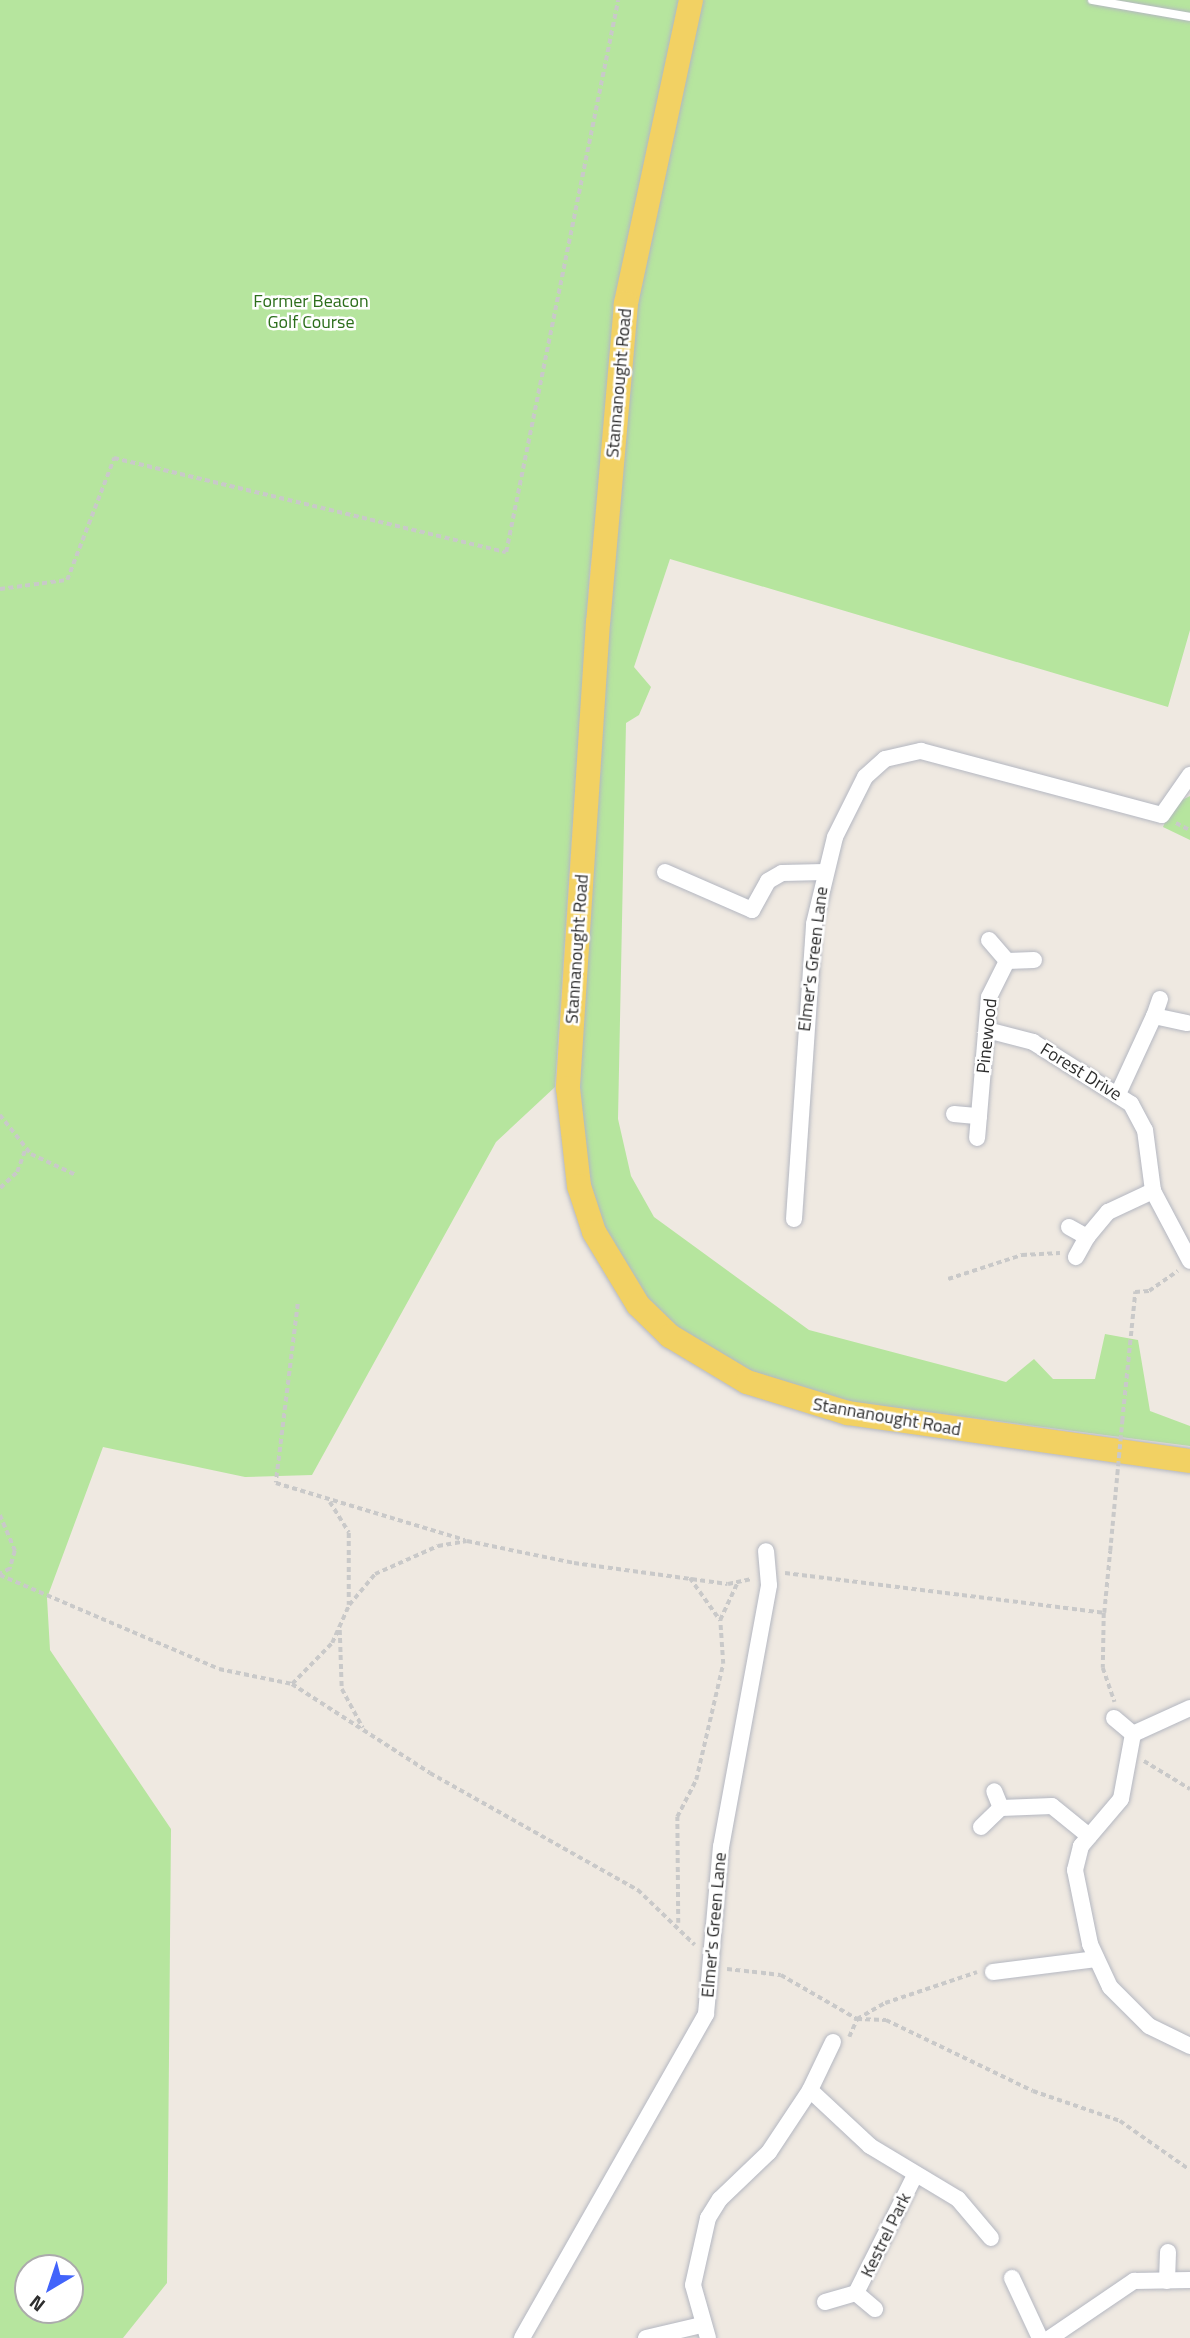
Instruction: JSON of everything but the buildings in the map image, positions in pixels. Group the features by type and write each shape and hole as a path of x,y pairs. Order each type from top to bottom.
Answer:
{"main road":[{"name":"Stannanought Road","path":"691,0 626,304 598,622 568,1088 577,1175 594,1231 622,1283 662,1328 747,1382 848,1413 1190,1461"}],"street":[{"name":"Elmer's Green Lane","path":"794,1219 814,924 824,872 851,798 874,766 898,753 921,751 1162,815 1190,775"},
{"path":"665,872 752,910 768,881 782,873 824,872"},
{"path":"989,940 1007,961 1034,960"},
{"name":"Pinewood","path":"976,1138 989,997 1007,961"},
{"path":"1118,1094 1160,999"},
{"path":"1154,1016 1187,1023"},
{"name":"Forest Drive","path":"987,1030 1033,1042 1118,1094 1145,1130 1153,1191 1190,1261"},
{"path":"954,1114 979,1115"},
{"path":"1076,1257 1087,1237 1108,1212 1153,1191"},
{"path":"1069,1227 1087,1237"},
{"name":"Elmer's Green Lane","path":"522,2338 706,2014 713,1968 721,1847 768,1571 766,1551"},
{"path":"1133,1734 1190,1708"},
{"path":"1114,1718 1133,1734"},
{"path":"1133,1734 1121,1799 1089,1836 1076,1857 1075,1884 1096,1959 1110,1987 1149,2026 1190,2046"},
{"path":"994,1790 1001,1808"},
{"path":"981,1827 1001,1808 1052,1806 1089,1836"},
{"path":"993,1972 1096,1959"},
{"path":"646,2338 705,2332 693,2285 708,2218 720,2199 769,2152 810,2090 834,2042"},
{"name":"Kestrel Park","path":"810,2090 870,2146 958,2199 991,2238"},
{"name":"Kestrel Park","path":"825,2302 856,2294 915,2175"},
{"path":"1167,2281 1168,2252"},
{"path":"1012,2278 1040,2338"},
{"path":"1050,2338 1134,2281 1190,2280"},
{"name":"Kestrel Park","path":"856,2294 875,2309"}],"lane":[{"path":"1092,0 1190,17"}],"path":[{"path":"0,589 67,580 114,458 506,552 618,0"},
{"path":"0,1115 25,1149 76,1175"},
{"path":"0,1188 17,1172 25,1149"},
{"path":"948,1279 1022,1255 1076,1257"},
{"path":"1114,1718 1104,1668 1104,1614 1135,1292 1149,1291 1190,1261"},
{"path":"298,1304 276,1483 467,1541 690,1578 737,1584 768,1571 1104,1614"},
{"path":"292,1684 320,1658 341,1626 349,1605 349,1533 329,1500"},
{"path":"0,1515 15,1551 14,1559 0,1575 219,1669 292,1684 366,1732 638,1890 678,1925 713,1968 781,1975 857,2019 886,2020 1033,2091 1120,2121 1190,2170"},
{"path":"349,1605 392,1563 467,1541"},
{"path":"678,1925 675,1826 696,1780 718,1689 725,1644 720,1620 690,1578"},
{"path":"720,1620 737,1584"},
{"path":"341,1626 342,1689 366,1732"},
{"path":"1130,1752 1190,1789"},
{"path":"857,2019 972,1972 993,1972"}],"green space":[{"name":"Former Beacon Golf Course","path":"0,0 1190,0 1190,630 1168,707 670,559 634,667 651,687 639,715 626,723 618,1119 631,1176 654,1217 809,1330 1006,1382 1034,1359 1053,1379 1095,1379 1105,1334 1138,1340 1150,1411 1190,1426 1190,1446 834,1400 758,1378 662,1317 599,1236 574,1123 625,314 590,570 555,1087 496,1142 312,1475 245,1477 103,1447 47,1598 50,1650 171,1829 167,2283 123,2338 0,2338"},
{"path":"1190,796 1190,840 1163,827 1172,805"}]}
